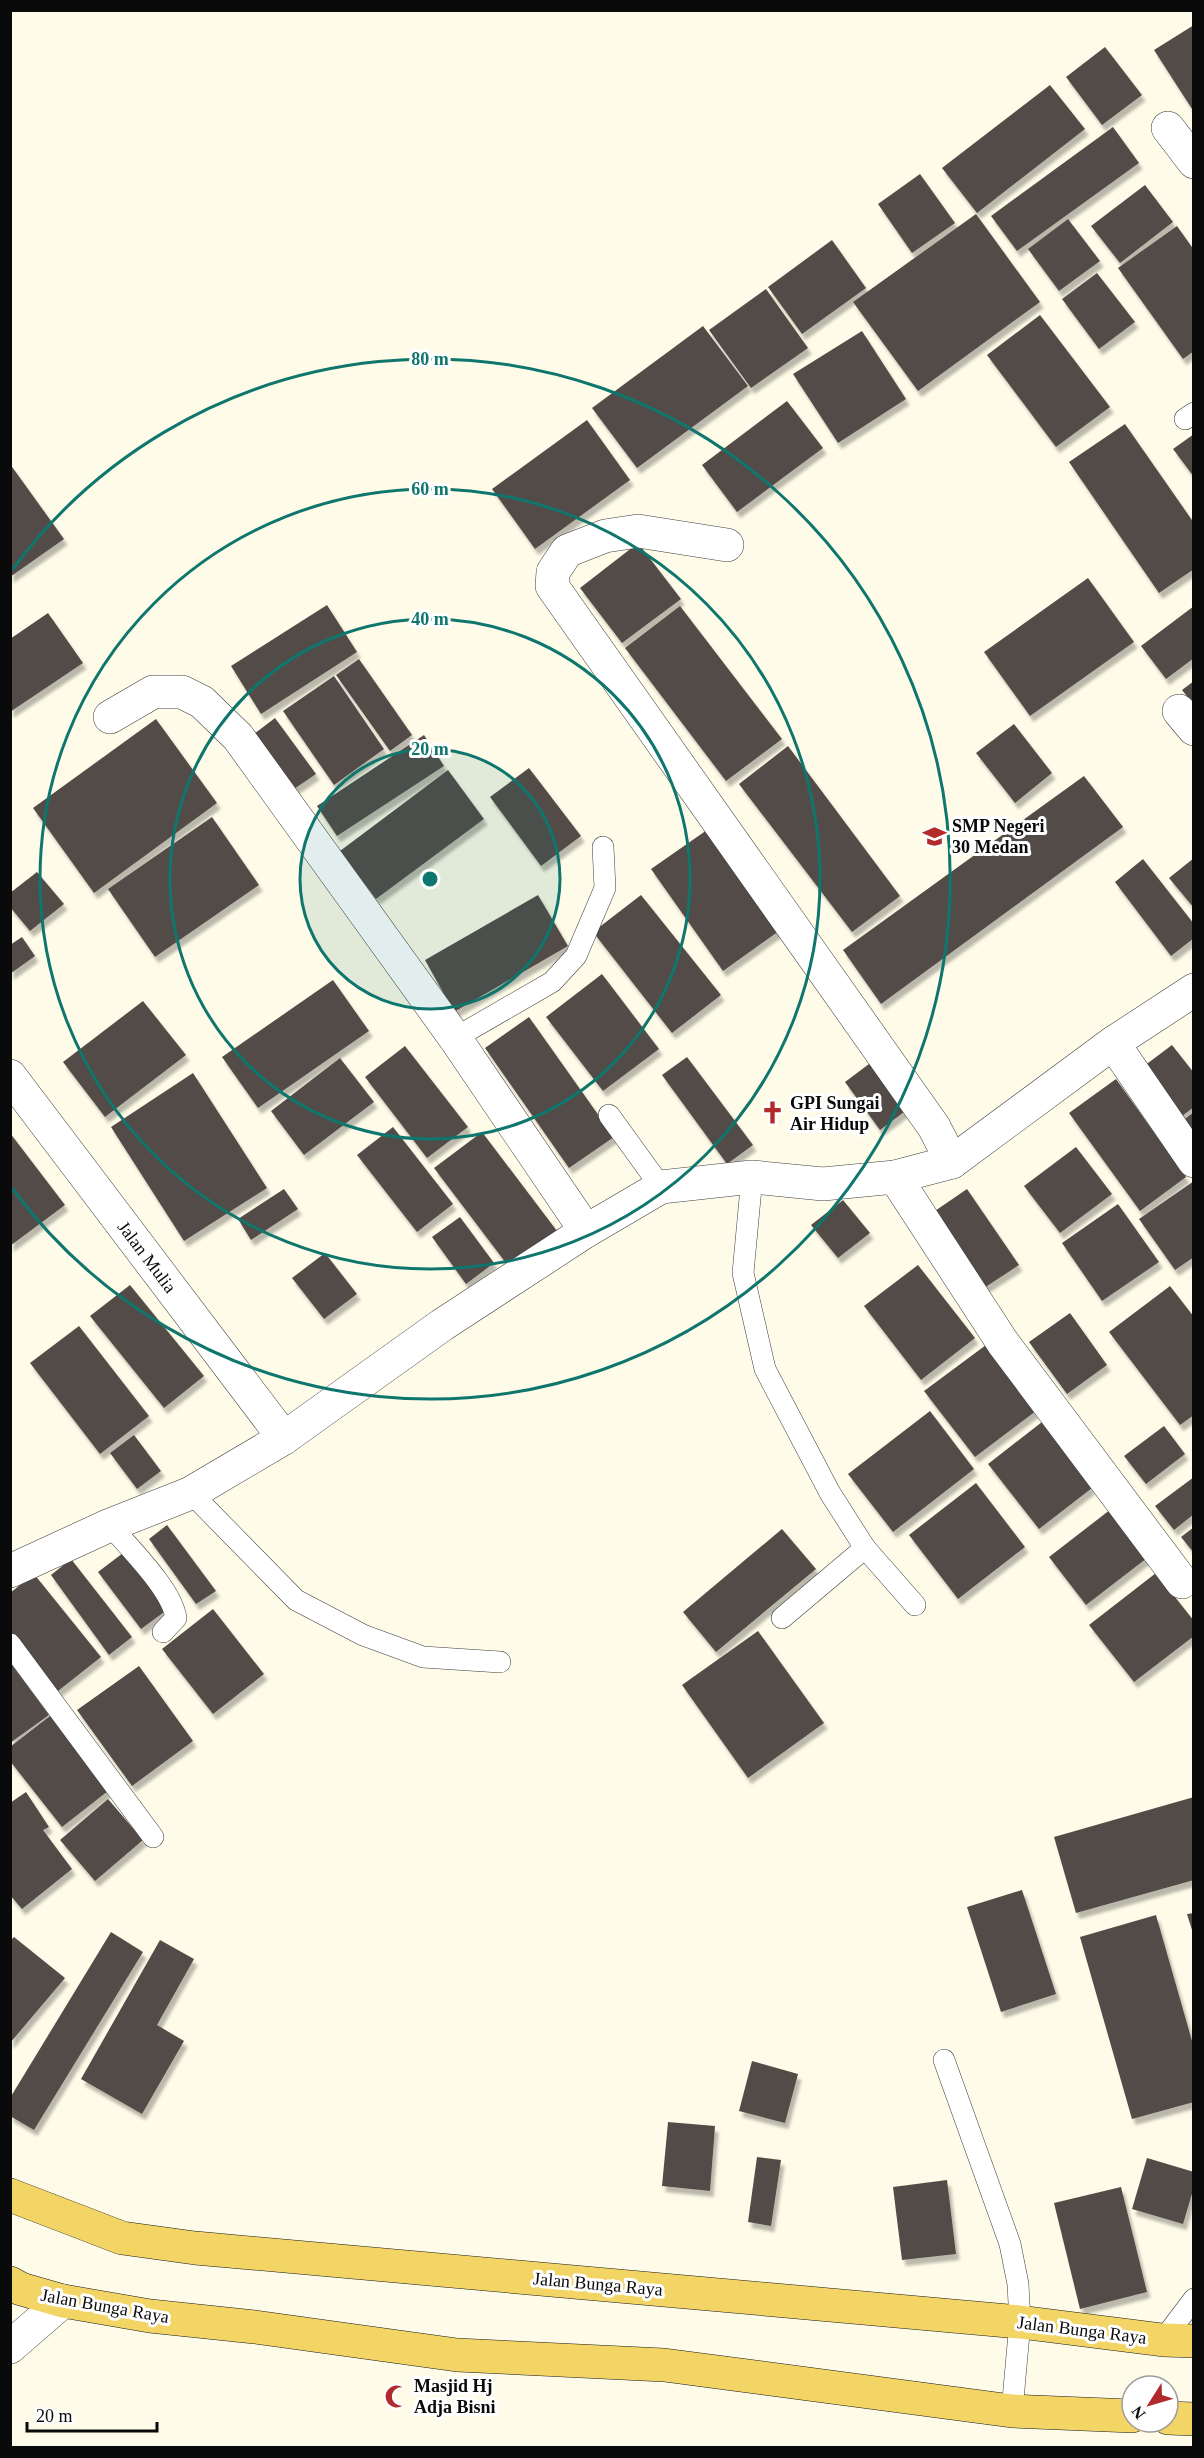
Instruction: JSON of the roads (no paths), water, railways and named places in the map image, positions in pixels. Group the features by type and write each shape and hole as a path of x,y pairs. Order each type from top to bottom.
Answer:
{"main road":[{"name":"Jalan Bunga Raya","path":"10,2195 122,2238 195,2248 1020,2322 1178,2340"},
{"name":"Jalan Bunga Raya","path":"10,2283 21,2289 63,2301 150,2316 255,2327 457,2355 664,2365 1012,2411 1120,2416"}],"street":[{"path":"1168,128 1194,162"},
{"path":"727,545 638,531 604,536 567,551 553,572 552,586 927,1118 952,1162"},
{"path":"110,717 153,692 182,692 202,702 238,737 455,1038 586,1231"},
{"path":"10,1571 110,1525 191,1494 284,1438 442,1325 586,1231 661,1187 752,1177 823,1184 895,1177 952,1162 1113,1044 1194,990"},
{"path":"1113,1044 1194,1161"},
{"name":"Jalan Mulia","path":"10,1076 284,1438"},
{"path":"895,1177 1003,1343 1182,1582"},
{"path":"10,2347 63,2301"}],"lane":[{"path":"455,1038 552,982 576,956 605,888 603,847"},
{"path":"609,1115 661,1187"},
{"path":"752,1177 743,1273 765,1369 830,1493 865,1548 915,1605"},
{"path":"191,1494 296,1600 363,1635 423,1657 500,1662"},
{"path":"110,1525 165,1591 175,1608 176,1618 163,1632"},
{"path":"782,1618 865,1548"},
{"path":"10,1644 153,1837"},
{"path":"944,2060 1010,2244 1018,2284 1020,2322 1012,2411"},
{"path":"1178,2340 1194,2299"}],"place":[{"name":"SMP Negeri 30 Medan","path":"934,836"},
{"name":"GPI Sungai Air Hidup","path":"772,1113"},
{"name":"Masjid Hj Adja Bisni","path":"396,2396"}]}
